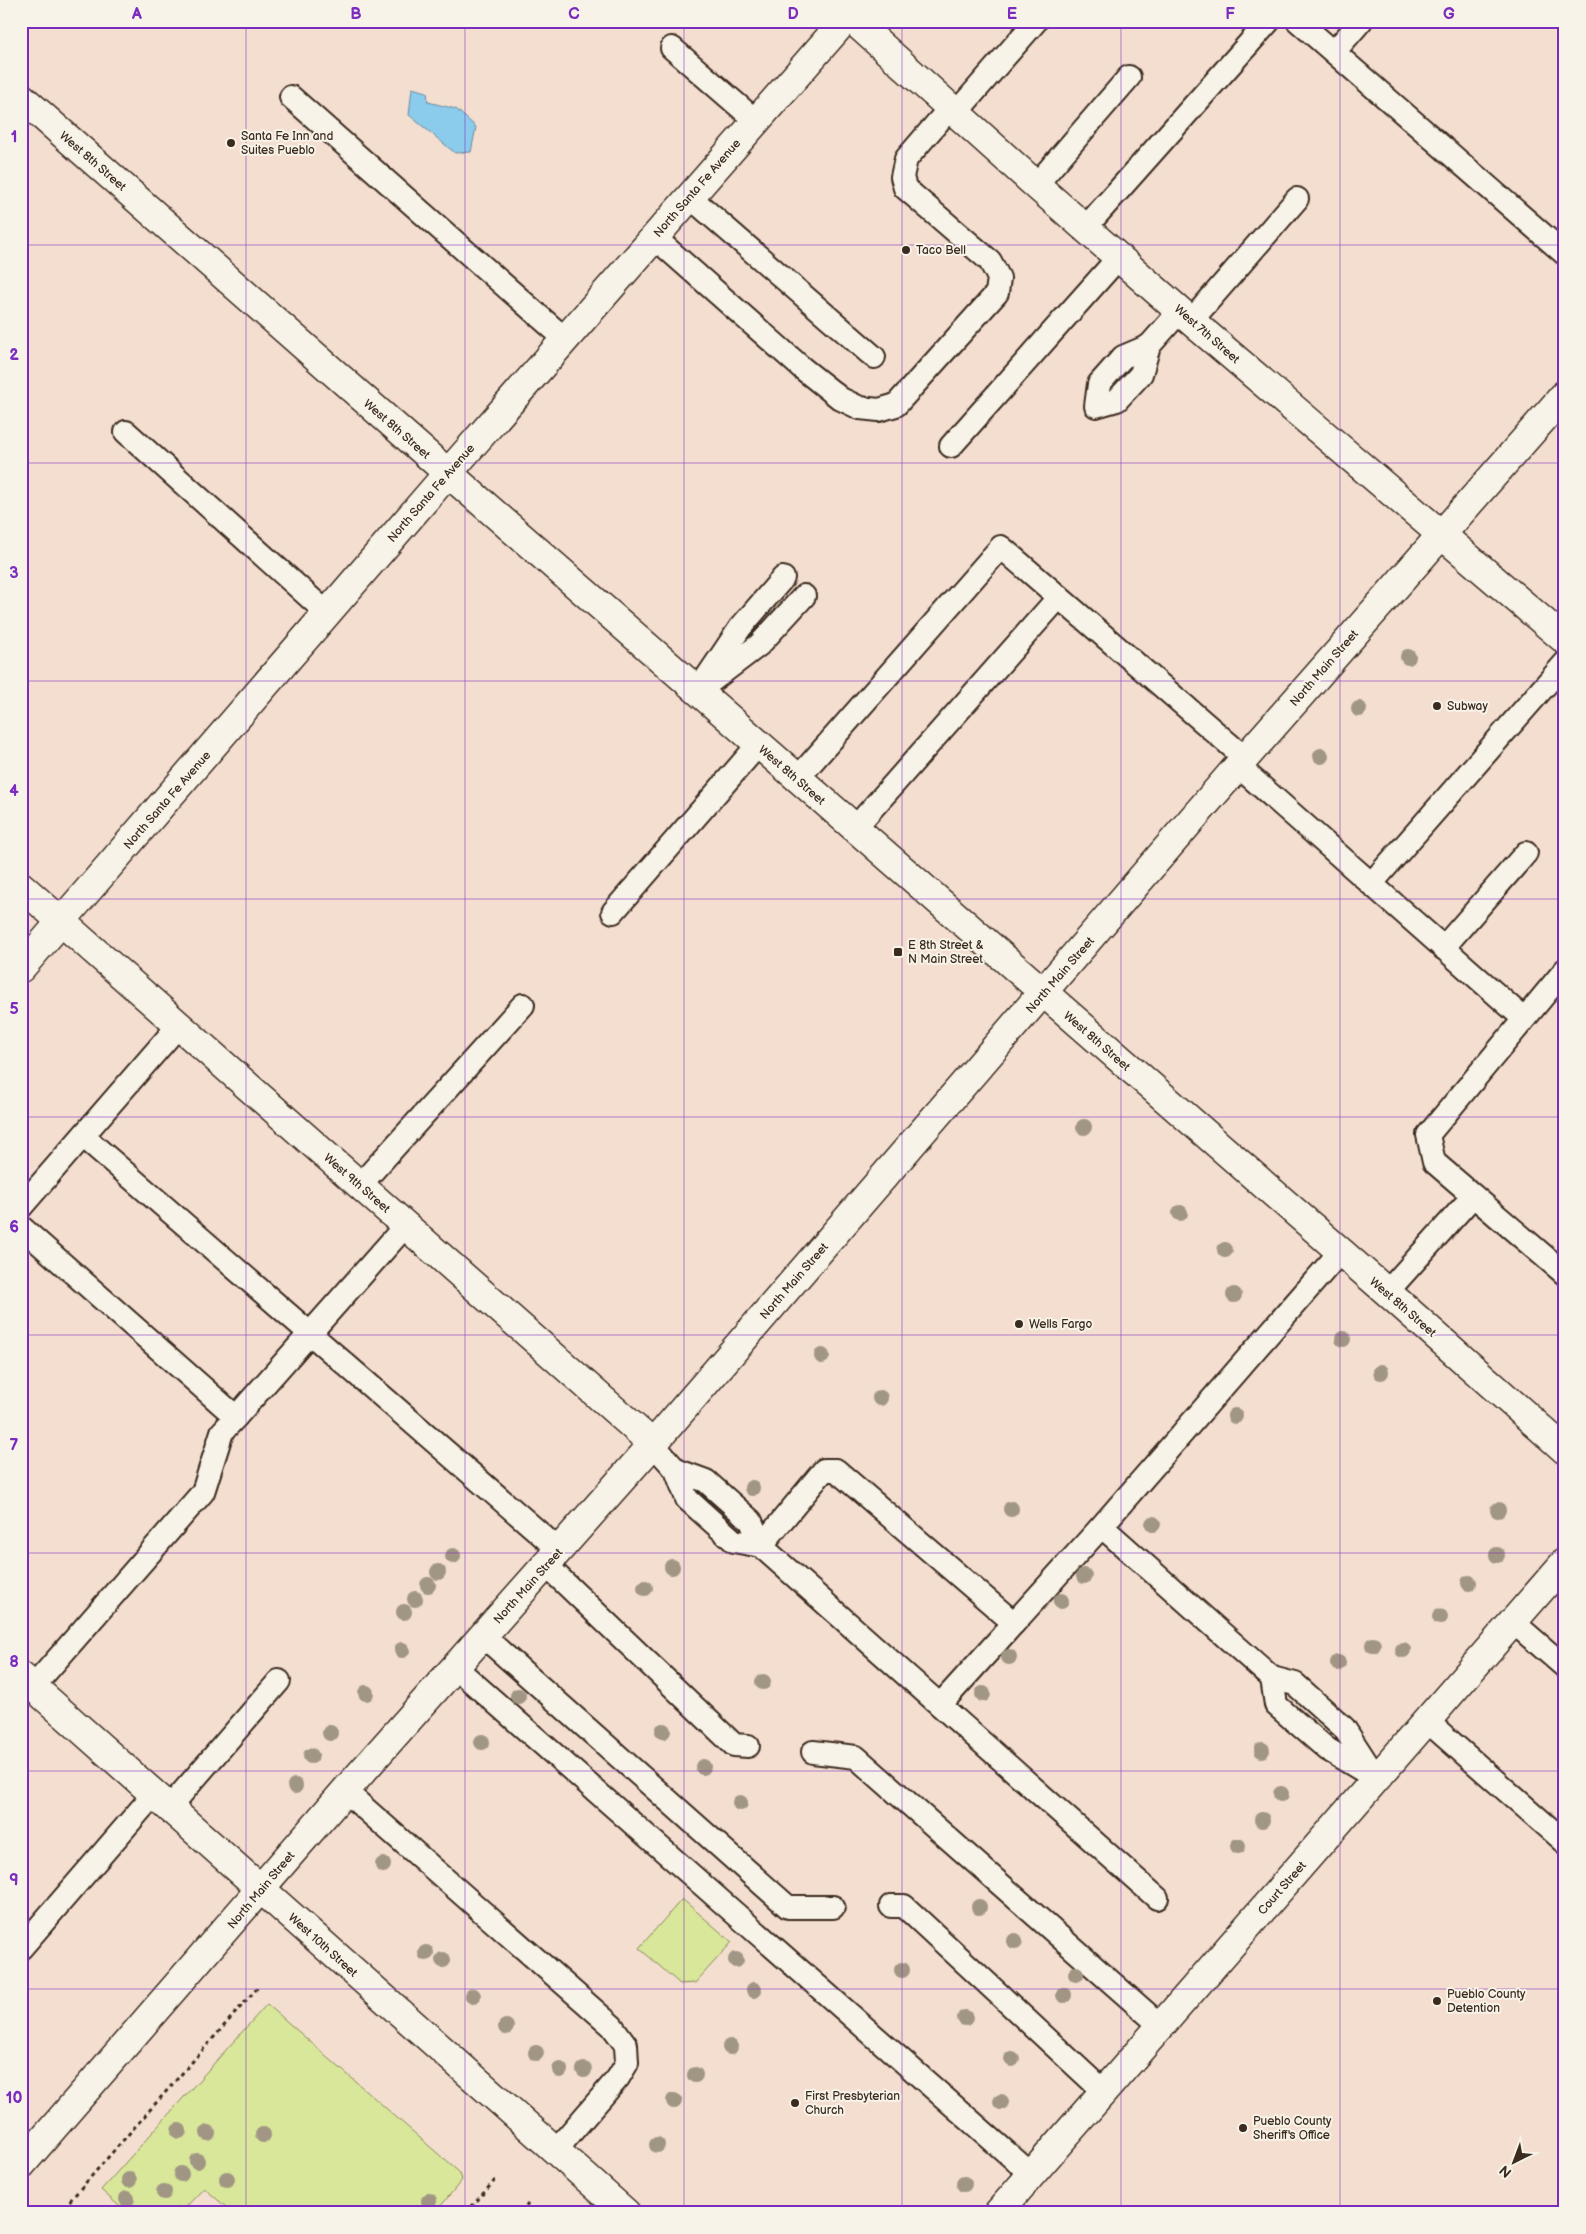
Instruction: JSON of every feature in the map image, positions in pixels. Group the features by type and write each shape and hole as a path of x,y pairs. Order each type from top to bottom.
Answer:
{"street":[{"name":"North Santa Fe Avenue","path":"21,968 448,473 844,21"},
{"name":"West 7th Street","path":"854,21 1036,186 1565,640"},
{"name":"West 8th Street","path":"21,97 796,779 1387,1292 1565,1450"},
{"name":"North Main Street","path":"21,2165 345,1791 653,1444 1043,994 1241,762 1565,394"},
{"name":"West 9th Street","path":"21,886 653,1444"},
{"name":"Court Street","path":"998,2213 1565,1562"},
{"name":"West 10th Street","path":"27,1682 626,2213"}],"lane":[{"path":"654,237 802,368 841,399 860,408 879,410 896,405 997,292 998,278 990,261 905,188 902,177 906,159 1036,21"},
{"path":"1085,228 1269,21"},
{"path":"1298,21 1565,254"},
{"path":"1334,52 1361,21"},
{"path":"672,48 756,121"},
{"path":"1036,186 1129,77"},
{"path":"291,96 565,339"},
{"path":"690,197 874,357"},
{"path":"1149,346 1186,316 1297,198"},
{"path":"951,446 1119,257"},
{"path":"126,432 327,613"},
{"path":"796,779 1002,548 1059,597 1241,762 1371,884 1523,1018"},
{"path":"697,692 740,628 784,578"},
{"path":"697,692 759,645 804,596"},
{"path":"854,829 1059,597"},
{"path":"1371,884 1565,664"},
{"path":"613,912 758,745"},
{"path":"1443,948 1526,853"},
{"path":"1565,970 1523,1018 1428,1135 1434,1162 1565,1274"},
{"path":"360,1186 523,1004"},
{"path":"21,1207 179,1025"},
{"path":"83,1136 310,1333 553,1558 734,1744 748,1746"},
{"path":"1387,1292 1473,1196"},
{"path":"27,1682 203,1492 222,1432 406,1225"},
{"path":"21,1227 236,1417"},
{"path":"940,1705 1100,1528 1340,1252"},
{"path":"653,1444 676,1470 687,1499 734,1541 761,1546 1157,1898"},
{"path":"761,1546 824,1470 836,1470 1014,1623"},
{"path":"1100,1528 1108,1532 1272,1678 1295,1684 1344,1728 1377,1779"},
{"path":"1513,1622 1565,1667"},
{"path":"483,1636 788,1907 832,1907"},
{"path":"455,1667 1031,2174"},
{"path":"21,1948 279,1681"},
{"path":"1427,1721 1565,1842"},
{"path":"813,1752 856,1757 1161,2026"},
{"path":"345,1791 612,2026 626,2045 627,2063 618,2078 556,2150"},
{"path":"891,1906 904,1906 1104,2092"}],"path":[{"path":"59,2213 259,1986"},
{"path":"466,2213 497,2178"},
{"path":"521,2213 528,2204"},
{"path":"64,2208 70,2213"}],"shaded area":[{"path":"21,21 1565,21 1565,2213 21,2213"}],"green space":[{"path":"682,1899 732,1942 695,1983 680,1984 639,1948"},
{"path":"267,2004 460,2173 462,2180 435,2213 233,2213 204,2188 183,2210 178,2206 172,2213 127,2213 101,2190"}],"water":[{"path":"412,88 427,92 428,102 456,109 476,127 471,152 455,153 409,115"}],"place":[{"name":"Santa Fe Inn and Suites Pueblo","path":"231,143"},
{"name":"Taco Bell","path":"906,250"},
{"name":"Subway","path":"1437,706"},
{"name":"E 8th Street & N Main Street","path":"898,952"},
{"name":"Wells Fargo","path":"1019,1324"},
{"name":"Pueblo County Detention","path":"1437,2001"},
{"name":"First Presbyterian Church","path":"795,2103"},
{"name":"Pueblo County Sheriff's Office","path":"1243,2128"}]}
